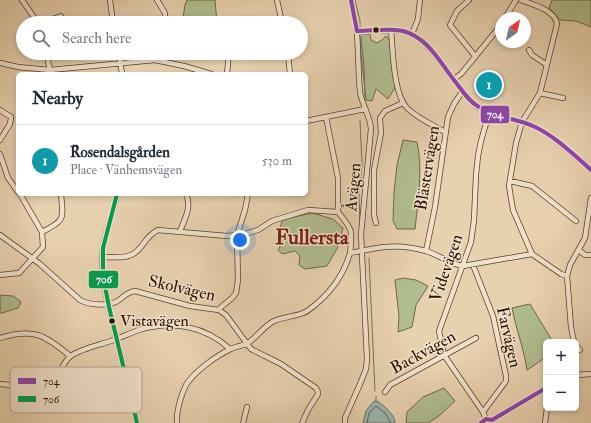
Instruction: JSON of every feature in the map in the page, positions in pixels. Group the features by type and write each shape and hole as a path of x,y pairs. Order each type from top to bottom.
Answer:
{"street":[{"path":"22,0 33,16"},
{"path":"110,0 112,16"},
{"path":"157,0 165,13 165,16"},
{"path":"277,0 280,16"},
{"name":"Åvägen","path":"345,423 345,418 366,369 367,359 361,234 371,129 370,120 360,94 357,31 354,11 350,0"},
{"path":"412,34 418,19 420,0"},
{"path":"469,0 457,11 450,25 475,56"},
{"path":"509,12 516,0"},
{"path":"521,0 546,11 556,20 556,24 540,93 522,122 514,153 510,181 510,197 513,210 532,254 561,274 567,276"},
{"path":"391,30 397,85 403,103 413,113 446,132"},
{"path":"357,31 391,30 412,34 424,42 454,79 462,92 474,104 489,113 531,125 545,133 591,170"},
{"path":"454,79 461,74 495,32"},
{"path":"529,50 532,55 547,64"},
{"path":"47,60 50,72"},
{"path":"120,60 122,72"},
{"path":"0,63 50,72 155,60 204,72"},
{"path":"227,72 228,60"},
{"path":"289,60 290,72"},
{"name":"Blästervägen","path":"426,251 435,208 450,113 462,92"},
{"path":"540,93 562,98"},
{"path":"376,222 374,215 374,170 381,133 380,118 385,112 403,103"},
{"path":"308,121 365,109"},
{"path":"0,110 11,117 16,116"},
{"name":"Videvägen","path":"486,419 484,412 444,355 439,331 471,242 474,220 478,156 489,113"},
{"path":"0,140 10,124 11,117"},
{"path":"177,423 183,392 187,384 194,376 230,349 247,343 272,322 304,313 322,299 334,285 346,265 350,253 351,231 338,212 338,174 326,117"},
{"path":"0,154 1,162 8,178 16,189"},
{"path":"510,181 532,186 576,221"},
{"path":"0,275 20,273 34,259 43,247 42,232 21,196"},
{"path":"42,232 58,224 61,219 61,196"},
{"path":"118,196 105,236 102,271 124,367"},
{"path":"180,231 188,208 189,200 187,196"},
{"path":"219,310 236,293 238,280 237,235 248,196"},
{"path":"573,339 567,276 570,265 585,238 591,198"},
{"path":"102,257 128,256 135,254 148,237 158,230 180,231 207,235 237,235 258,230 272,221 308,210 338,212"},
{"path":"0,235 34,259 80,300 92,305 108,303"},
{"path":"350,253 368,248 391,246 426,251 442,257 458,266 473,265 532,254"},
{"path":"579,250 585,255 591,255"},
{"name":"Farvägen","path":"473,265 493,316 506,376 506,380 484,412"},
{"name":"Skolvägen","path":"108,303 118,301 126,293 135,291 190,306 219,310 226,315 251,349 276,361 316,388 318,392 302,423"},
{"path":"64,367 70,356 82,350 117,339 139,330 156,326 190,327 213,336 230,349"},
{"path":"0,338 16,334 34,333 56,344 70,356"},
{"name":"Backvägen","path":"385,392 390,386 476,338"},
{"path":"579,375 591,374"},
{"path":"0,384 10,385"},
{"path":"481,423 486,419 493,422 543,391"},
{"path":"243,423 247,407"},
{"path":"545,423 547,411"},
{"path":"135,413 137,423"}],"green space":[{"path":"187,0 215,0 216,16 183,16"},
{"path":"552,0 591,0 591,27 576,21 560,20 549,8"},
{"path":"359,34 370,34 371,40 377,43 386,36 390,41 396,86 388,99 376,89 372,101 366,100"},
{"path":"403,140 417,142 419,153 419,186 415,229 397,229 393,221 397,165"},
{"path":"312,213 333,219 343,228 339,245 327,266 305,269 299,265 300,256 295,251 282,254 278,250 283,241 277,238 277,236 282,221"},
{"path":"403,278 416,280 428,286 416,305 412,327 398,332 399,317 395,280"},
{"path":"0,295 13,296 21,302 18,308 0,313"},
{"path":"530,304 551,339 543,339 543,359 527,370 524,354 512,308"},
{"path":"444,388 455,401 439,416 428,423 406,423 407,412 423,397"}],"water":[{"path":"374,401 379,402 389,411 395,420 395,423 363,423 366,411"}],"waterway":[{"path":"355,0 360,20 360,27"},
{"path":"361,36 365,98"},
{"path":"360,120 362,164 359,193 360,223"},
{"path":"369,258 375,391"},
{"path":"376,396 376,402"}],"transit line":[{"name":"704","path":"351,0 357,31"},
{"name":"704","path":"357,31 392,30 412,34 426,44 465,95 475,105 485,111 526,123 541,130 564,146 591,170"},
{"name":"706","path":"116,196 103,248 103,276 123,367"},
{"name":"704","path":"481,423 486,419 492,420 543,390"},
{"name":"706","path":"135,413 137,423"}],"place":[{"name":"Rosendalsgården","path":"489,85"},
{"name":"Vistavägen","path":"112,321"}],"district":[{"name":"Fullersta","path":"312,237"}]}
